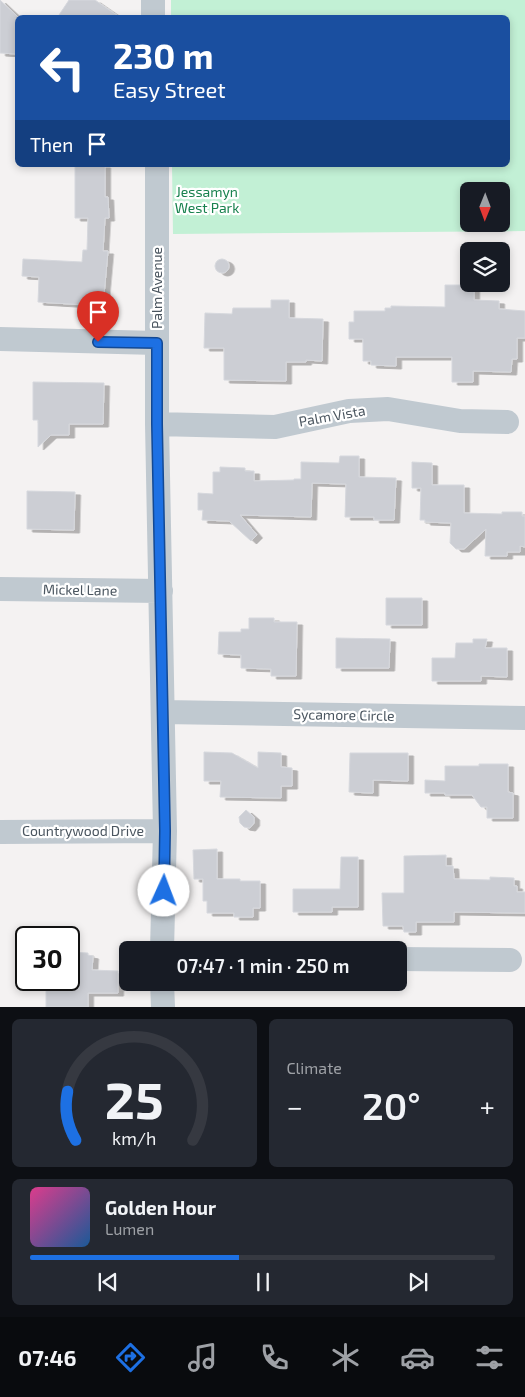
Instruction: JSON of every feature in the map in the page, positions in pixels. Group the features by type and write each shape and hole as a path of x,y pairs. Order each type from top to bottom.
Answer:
{"street":[{"path":"153,0 153,15"},
{"name":"Palm Avenue","path":"156,167 157,424 165,831 162,941"},
{"path":"0,338 157,343"},
{"name":"Palm Vista","path":"157,424 275,427 349,410 388,409 460,421 507,422"},
{"name":"Mickel Lane","path":"0,589 161,591"},
{"name":"Sycamore Circle","path":"163,712 525,718"},
{"name":"Countrywood Drive","path":"0,832 165,831"},
{"path":"407,959 510,960"},
{"path":"162,991 162,1007"}],"green space":[{"name":"Jessamyn West Park","path":"171,0 525,0 525,231 510,231 510,182 460,182 460,232 173,234 172,167 510,167 510,15 171,15"}],"building":[{"path":"0,0 16,15 15,54 0,53"},
{"path":"69,0 95,0 117,15 59,15"},
{"path":"75,167 105,167 105,197 108,197 109,218 105,218 103,251 108,251 103,306 38,302 39,277 22,276 23,259 82,262 83,250 87,250 88,218 75,218"},
{"path":"222,259 227,261 229,266 227,271 222,273 217,271 215,266 217,261"},
{"path":"445,285 460,285 460,292 474,292 474,300 499,301 499,309 525,311 525,338 517,338 517,359 512,359 511,372 473,371 473,382 452,382 452,357 396,357 396,366 371,365 371,361 363,361 363,339 349,339 349,322 354,322 354,311 385,311 385,308 391,308 391,306 445,307"},
{"path":"271,300 289,300 289,318 323,319 322,361 286,362 286,381 224,380 224,348 204,348 205,313 232,314 233,308 271,308"},
{"path":"33,382 104,383 103,424 69,424 69,435 51,435 38,447 38,420 33,420"},
{"path":"340,456 359,456 359,477 396,478 394,520 374,520 374,517 345,517 346,484 312,483 311,517 240,515 257,535 251,541 229,521 202,520 203,510 198,510 198,493 213,494 213,472 220,472 220,467 245,468 245,471 254,471 254,481 294,480 301,479 301,462 339,463"},
{"path":"412,462 432,463 432,485 464,485 464,513 502,514 502,512 522,512 522,516 525,516 525,547 520,546 520,552 507,552 507,556 485,556 486,529 464,549 456,549 450,543 451,523 425,522 425,520 420,520 421,488 412,488"},
{"path":"27,491 75,492 74,530 27,529"},
{"path":"386,598 422,598 422,625 386,625"},
{"path":"249,618 274,618 274,622 297,622 296,676 271,676 271,669 241,668 241,655 218,654 219,632 241,632 241,629 249,629"},
{"path":"336,638 390,639 389,668 336,668"},
{"path":"473,639 487,639 485,648 507,648 507,677 481,676 481,681 432,681 432,658 455,658 456,643 473,643"},
{"path":"204,752 232,753 258,768 258,752 281,753 281,767 292,768 292,786 281,786 281,798 220,797 221,781 204,781"},
{"path":"350,753 408,753 408,781 373,780 373,793 349,792"},
{"path":"479,764 508,764 508,792 513,793 513,818 487,818 487,807 481,807 472,795 425,793 425,780 445,781 445,766 479,766"},
{"path":"246,810 254,817 254,823 250,828 244,827 240,823 239,817"},
{"path":"217,849 217,879 260,881 260,908 253,908 253,917 234,917 234,913 207,913 207,901 203,901 203,879 194,879 193,850"},
{"path":"446,855 446,866 453,866 454,879 490,880 490,877 514,878 514,886 517,886 517,892 525,892 525,913 454,912 454,922 416,922 416,932 404,932 403,926 383,926 382,893 404,893 404,856"},
{"path":"341,857 358,857 358,907 332,907 332,912 293,912 293,889 340,889"},
{"path":"80,953 88,953 88,955 93,956 92,970 118,971 118,993 88,993 88,1007 46,1007 46,991 80,991"}],"route":[{"path":"98,342 157,343 165,831 164,891"}]}
